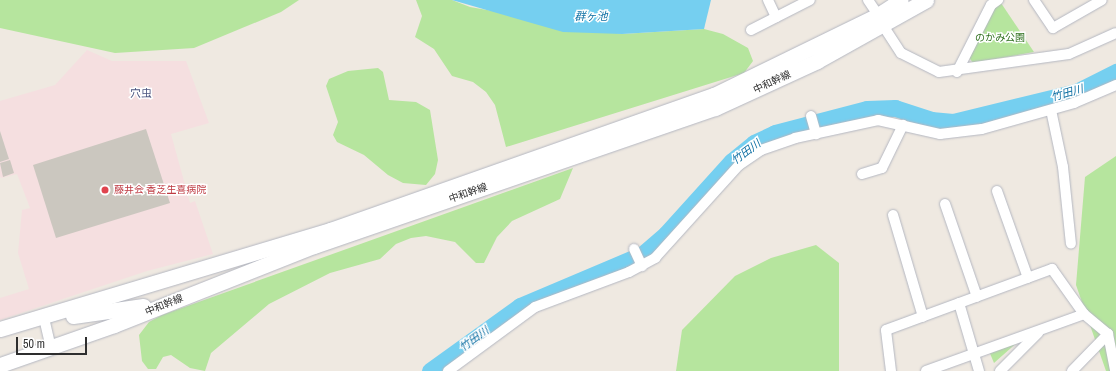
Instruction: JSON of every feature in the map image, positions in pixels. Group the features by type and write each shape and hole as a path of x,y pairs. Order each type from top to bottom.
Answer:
{"main road":[{"name":"中和幹線","path":"0,364 51,348 314,246 716,108 881,21 901,0"},
{"name":"中和幹線","path":"0,330 44,318 330,230 714,95 926,0"},
{"path":"44,318 51,321 169,303"}],"street":[{"path":"768,0 776,17"},
{"path":"751,30 810,0"},
{"path":"868,0 901,53 939,72 956,72 1069,54 1116,33"},
{"path":"956,72 991,5 998,0"},
{"path":"1034,0 1053,28 1102,0"},
{"path":"448,371 535,307 642,266 667,247 748,158 777,144 878,120 940,134 982,129 1102,94 1116,85"},
{"path":"1051,110 1063,167 1071,244"},
{"path":"811,116 816,134"},
{"path":"862,174 882,168 903,125"},
{"path":"998,191 1028,278"},
{"path":"945,204 977,297"},
{"path":"893,215 923,317"},
{"path":"634,249 642,266"},
{"path":"891,371 886,330 1052,269 1084,314 1108,334 1115,371"},
{"path":"959,303 979,371"},
{"path":"926,371 1084,314"},
{"path":"44,318 51,348"},
{"path":"1000,371 1040,331"},
{"path":"1072,371 1108,334"}],"shaded area":[{"name":"藤井会 香芝生喜病院","path":"87,50 112,61 186,61 209,123 171,134 190,203 195,201 213,254 147,271 0,320 0,298 29,289 18,253 22,210 30,208 17,174 1,178 0,176 0,101 55,85"}],"green space":[{"path":"0,0 299,0 281,12 194,48 115,53 0,28"},
{"path":"416,0 452,0 470,7 622,34 704,29 723,34 748,48 753,61 744,73 506,147 495,105 486,92 473,82 452,76 434,49 415,37 422,16"},
{"name":"のかみ公園","path":"1001,3 1034,52 973,63 968,56 992,7"},
{"path":"378,68 383,72 389,100 416,102 430,110 438,160 435,174 426,185 403,183 388,175 364,155 337,142 333,135 338,122 326,86 329,79 348,71"},
{"path":"1116,156 1116,371 1106,371 1076,285 1085,177"},
{"path":"573,168 560,199 512,221 497,237 484,263 476,263 455,242 426,236 411,238 396,244 380,259 330,273 269,304 211,353 205,371 190,368 171,355 163,357 156,369 148,369 142,361 139,335 149,322 162,315"},
{"path":"816,245 839,263 839,371 676,371 682,330 735,276 771,258"},
{"path":"1021,339 994,363 989,351"}],"water":[{"name":"群ヶ池","path":"452,0 711,0 704,29 622,34 563,32"}],"building":[{"path":"146,129 170,203 56,238 33,165"},
{"path":"0,131 9,159 0,162"},
{"path":"10,160 14,173 3,177 0,163"}],"waterway":[{"name":"竹田川","path":"430,371 520,306 643,254 666,234 732,161 754,143 775,133 867,109 895,108 931,120 953,122 1076,92 1116,72"}],"place":[{"name":"藤井会 香芝生喜病院","path":"105,190"}],"district":[{"name":"穴虫","path":"141,93"}]}
